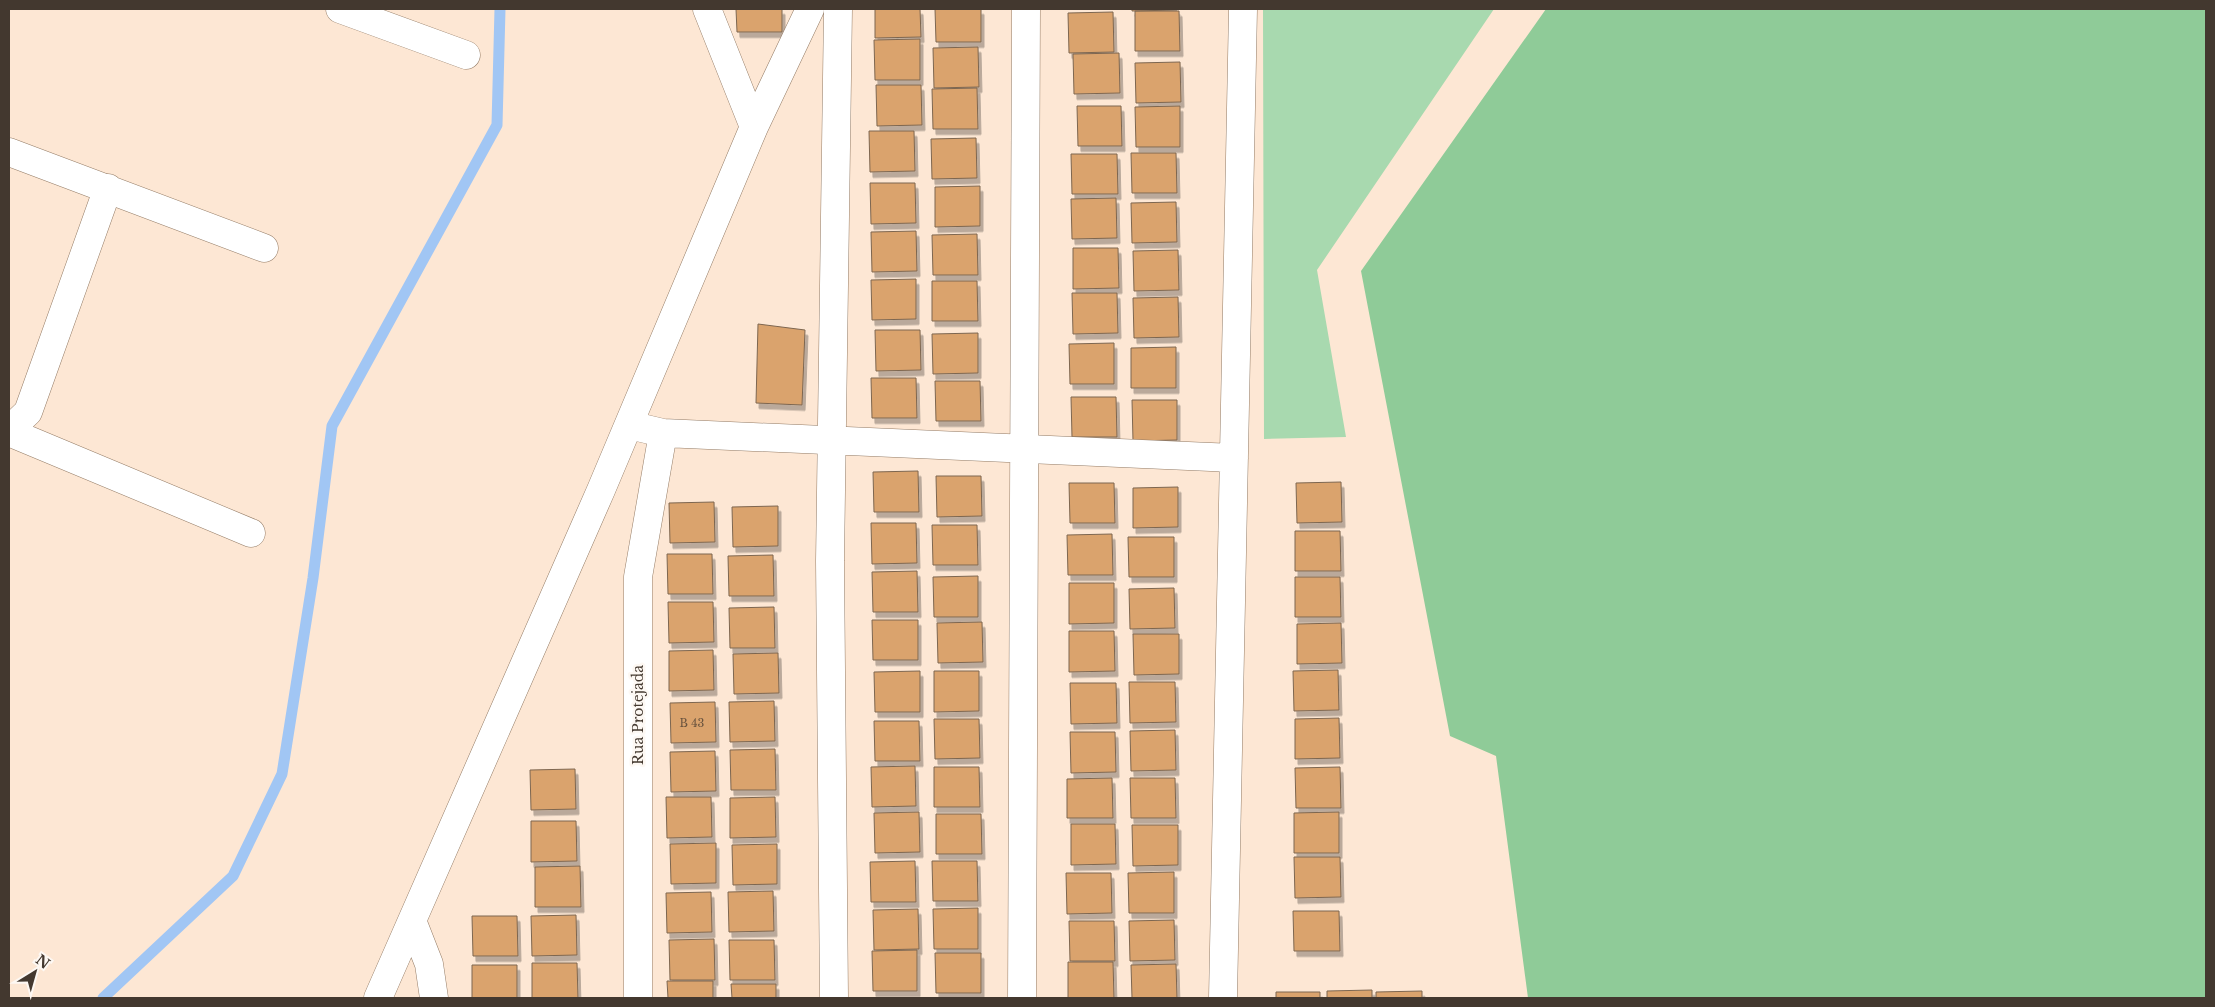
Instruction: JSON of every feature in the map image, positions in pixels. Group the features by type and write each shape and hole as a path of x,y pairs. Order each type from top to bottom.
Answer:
{"street":[{"path":"340,9 466,55"},
{"path":"707,9 754,127"},
{"path":"378,998 629,425 754,127 810,9"},
{"path":"834,998 830,571 838,9"},
{"path":"1022,998 1026,9"},
{"path":"1223,998 1243,9"},
{"path":"9,152 264,248"},
{"path":"108,188 28,412 9,431 251,533"},
{"path":"629,425 663,433 1234,458"},
{"name":"Rua Protejada","path":"638,998 638,577 663,433"},
{"path":"412,923 429,964 434,998"}],"green space":[{"path":"1263,9 1494,9 1317,270 1346,437 1264,439"},
{"path":"1546,9 2206,9 2206,998 1528,998 1496,756 1450,736 1361,271"}],"building":[{"path":"736,9 782,9 782,32 737,32"},
{"path":"875,9 920,9 921,37 875,38"},
{"path":"935,9 981,9 981,42 936,42"},
{"path":"1132,9 1177,9 1177,10 1132,11"},
{"path":"1135,11 1179,11 1180,51 1135,51"},
{"path":"1113,12 1114,52 1069,53 1068,13"},
{"path":"920,39 920,80 875,80 874,40"},
{"path":"978,47 979,87 934,88 933,48"},
{"path":"1119,53 1120,93 1074,94 1073,54"},
{"path":"1180,62 1181,102 1136,103 1135,63"},
{"path":"876,85 921,85 922,125 877,126"},
{"path":"977,88 978,129 933,129 932,89"},
{"path":"1077,106 1121,106 1122,146 1078,146"},
{"path":"1180,106 1180,147 1136,147 1135,107"},
{"path":"869,131 914,131 915,171 870,172"},
{"path":"976,138 977,178 932,179 931,139"},
{"path":"1131,153 1176,153 1177,193 1132,193"},
{"path":"1071,154 1117,154 1118,194 1072,194"},
{"path":"870,183 915,183 916,223 871,224"},
{"path":"980,186 980,226 935,227 935,187"},
{"path":"1116,198 1117,238 1072,239 1071,199"},
{"path":"1176,202 1177,242 1132,243 1131,203"},
{"path":"916,231 917,271 872,272 871,232"},
{"path":"977,234 978,275 933,275 932,235"},
{"path":"1073,248 1118,248 1119,288 1073,289"},
{"path":"1178,250 1179,290 1134,291 1133,251"},
{"path":"916,279 916,319 872,320 871,280"},
{"path":"932,281 977,281 978,321 932,321"},
{"path":"1072,293 1117,293 1118,333 1073,334"},
{"path":"1178,297 1179,337 1134,338 1133,298"},
{"path":"758,324 805,330 802,405 756,403"},
{"path":"875,330 920,330 921,370 876,371"},
{"path":"978,333 978,373 933,374 932,334"},
{"path":"1114,343 1114,384 1070,384 1069,344"},
{"path":"1176,347 1176,388 1131,388 1131,348"},
{"path":"871,378 916,378 917,418 872,418"},
{"path":"935,381 980,381 981,421 936,421"},
{"path":"1071,397 1116,397 1117,437 1072,437"},
{"path":"1132,400 1177,400 1177,440 1133,441"},
{"path":"918,471 919,512 874,512 873,472"},
{"path":"936,476 981,476 982,516 937,517"},
{"path":"1341,482 1342,522 1297,523 1296,483"},
{"path":"1069,483 1114,483 1115,523 1070,523"},
{"path":"1178,487 1178,527 1133,528 1133,488"},
{"path":"714,502 715,542 670,543 669,503"},
{"path":"778,506 778,546 733,547 732,507"},
{"path":"871,523 916,523 917,563 872,564"},
{"path":"932,525 977,525 978,565 933,565"},
{"path":"1295,531 1340,531 1341,571 1295,571"},
{"path":"1112,534 1113,575 1068,575 1067,535"},
{"path":"1128,537 1174,537 1174,577 1129,577"},
{"path":"667,554 712,554 713,594 668,594"},
{"path":"773,555 774,596 729,596 728,556"},
{"path":"917,571 918,612 873,612 872,572"},
{"path":"978,576 978,617 934,617 933,577"},
{"path":"1295,577 1340,577 1341,617 1295,617"},
{"path":"1069,583 1114,583 1114,623 1069,624"},
{"path":"1174,588 1175,628 1130,629 1129,589"},
{"path":"668,602 713,602 714,642 669,643"},
{"path":"774,607 775,648 730,648 729,608"},
{"path":"872,620 918,620 918,660 873,660"},
{"path":"982,622 983,662 938,663 937,623"},
{"path":"1341,623 1342,663 1297,664 1297,624"},
{"path":"1069,631 1114,631 1115,671 1069,672"},
{"path":"1133,634 1179,634 1179,674 1134,675"},
{"path":"713,650 714,690 669,691 669,651"},
{"path":"778,653 779,693 734,694 733,654"},
{"path":"1338,670 1339,710 1294,711 1293,671"},
{"path":"920,671 920,712 875,712 874,672"},
{"path":"934,671 979,671 979,711 934,712"},
{"path":"1129,682 1175,682 1176,722 1130,723"},
{"path":"1070,683 1116,683 1117,723 1071,724"},
{"path":"774,701 775,741 730,742 729,702"},
{"path":"715,702 716,742 671,743 670,703"},
{"path":"1339,718 1340,758 1295,759 1295,719"},
{"path":"934,719 979,719 980,758 935,759"},
{"path":"874,721 919,721 920,761 875,761"},
{"path":"1175,730 1176,770 1131,771 1130,731"},
{"path":"1070,732 1115,732 1116,772 1071,773"},
{"path":"775,749 776,790 731,790 730,750"},
{"path":"715,751 716,791 671,792 670,752"},
{"path":"915,766 916,806 872,807 871,767"},
{"path":"934,767 979,767 980,807 934,807"},
{"path":"1340,767 1341,808 1296,808 1295,768"},
{"path":"575,769 576,809 531,810 530,770"},
{"path":"1112,778 1113,818 1067,818 1067,779"},
{"path":"1130,778 1175,778 1176,818 1131,818"},
{"path":"666,797 711,797 712,837 667,838"},
{"path":"775,797 776,837 730,838 730,798"},
{"path":"919,812 920,852 875,853 874,813"},
{"path":"1339,812 1339,853 1294,853 1294,813"},
{"path":"936,814 981,814 982,854 936,854"},
{"path":"531,821 576,821 577,861 531,862"},
{"path":"1071,824 1115,824 1116,864 1071,865"},
{"path":"1132,825 1178,825 1178,865 1133,866"},
{"path":"716,843 716,883 671,884 670,844"},
{"path":"777,844 777,884 733,885 732,845"},
{"path":"1294,857 1340,857 1341,897 1295,898"},
{"path":"915,861 916,902 871,902 870,862"},
{"path":"932,861 977,861 978,901 933,901"},
{"path":"580,866 581,907 535,907 535,867"},
{"path":"1174,872 1174,913 1129,913 1128,873"},
{"path":"1066,873 1111,873 1112,913 1067,914"},
{"path":"773,891 774,931 729,932 728,892"},
{"path":"711,892 712,932 667,933 666,893"},
{"path":"978,908 978,949 934,949 933,909"},
{"path":"918,909 919,949 874,950 873,910"},
{"path":"1293,911 1339,911 1340,951 1294,951"},
{"path":"576,915 577,955 532,956 531,916"},
{"path":"472,916 517,916 518,956 473,956"},
{"path":"1174,920 1175,960 1130,961 1129,921"},
{"path":"1069,921 1114,921 1115,961 1070,961"},
{"path":"714,939 715,980 670,980 669,940"},
{"path":"729,940 774,940 775,980 730,980"},
{"path":"917,950 917,991 873,991 872,951"},
{"path":"935,953 981,953 981,993 936,993"},
{"path":"1068,962 1113,962 1114,998 1068,998"},
{"path":"532,963 577,963 578,998 532,998"},
{"path":"1176,964 1177,998 1132,998 1131,965"},
{"path":"472,965 517,965 517,998 472,998"},
{"path":"667,981 713,981 713,998 668,998"},
{"path":"731,984 776,984 776,998 732,998"},
{"path":"1372,990 1372,998 1327,998 1327,991"},
{"path":"1422,991 1422,998 1376,998 1376,992"},
{"path":"1276,992 1320,992 1320,998 1276,998"}],"waterway":[{"path":"103,998 233,876 282,774 313,578 332,426 497,125 500,9"}]}
